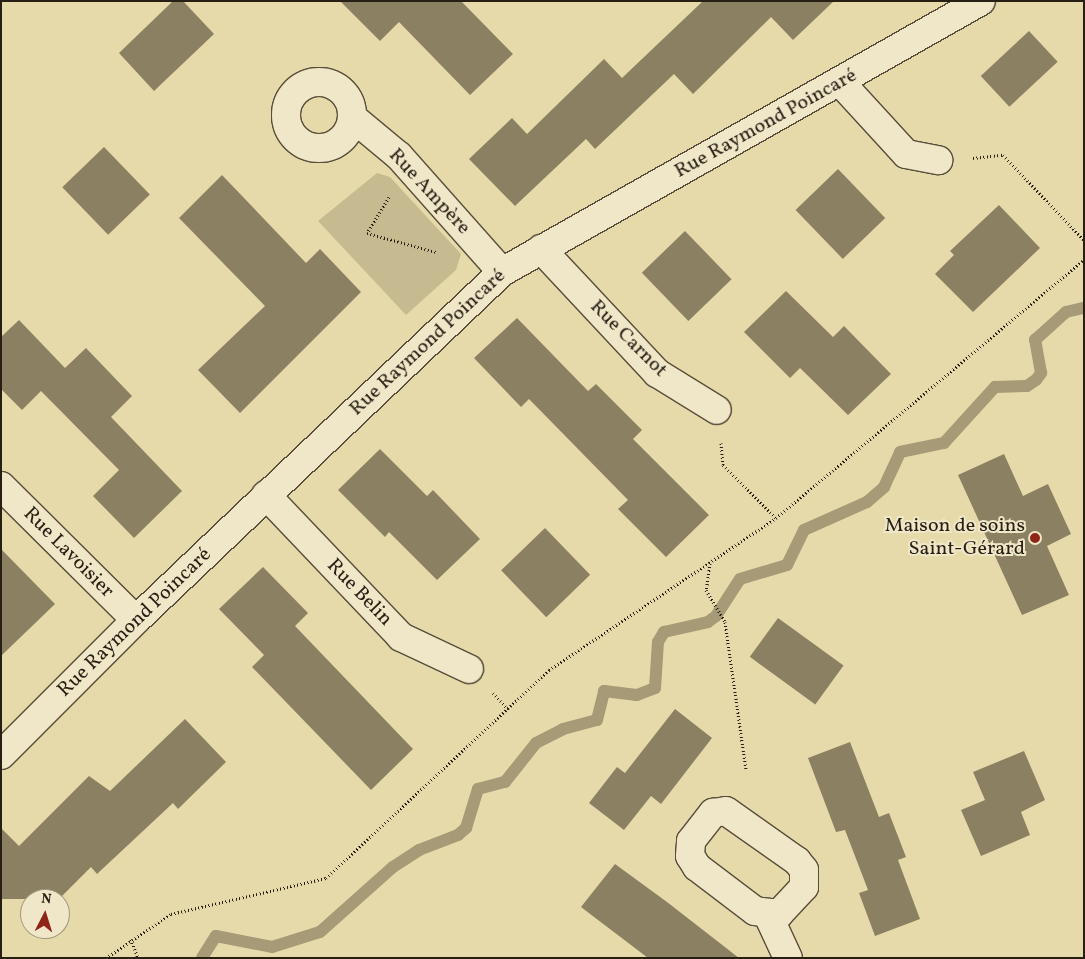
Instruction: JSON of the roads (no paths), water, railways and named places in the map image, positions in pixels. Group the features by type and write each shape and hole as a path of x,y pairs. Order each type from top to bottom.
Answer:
{"street":[{"name":"Rue Raymond Poincaré","path":"1,755 136,620 266,495 493,262 541,249 841,83 981,1"},
{"path":"841,83 906,154 938,160"},
{"name":"Rue Ampère","path":"352,117 408,167 493,262"},
{"name":"Rue Carnot","path":"541,249 657,373 717,410"},
{"name":"Rue Lavoisier","path":"1,486 136,620"},
{"name":"Rue Belin","path":"266,495 401,637 469,668"},
{"path":"768,915 788,958"}],"waterway":[{"path":"202,958 216,936 272,947 320,932 393,867 419,850 458,835 466,828 478,789 505,782 536,743 563,729 597,720 604,691 637,695 655,688 658,642 664,632 708,622 716,616 740,579 787,565 804,530 867,502 884,487 900,452 944,443 995,387 1027,386 1036,380 1041,373 1035,340 1066,312 1084,308"}],"place":[{"name":"Maison de soins Saint-Gérard","path":"1035,538"}]}
